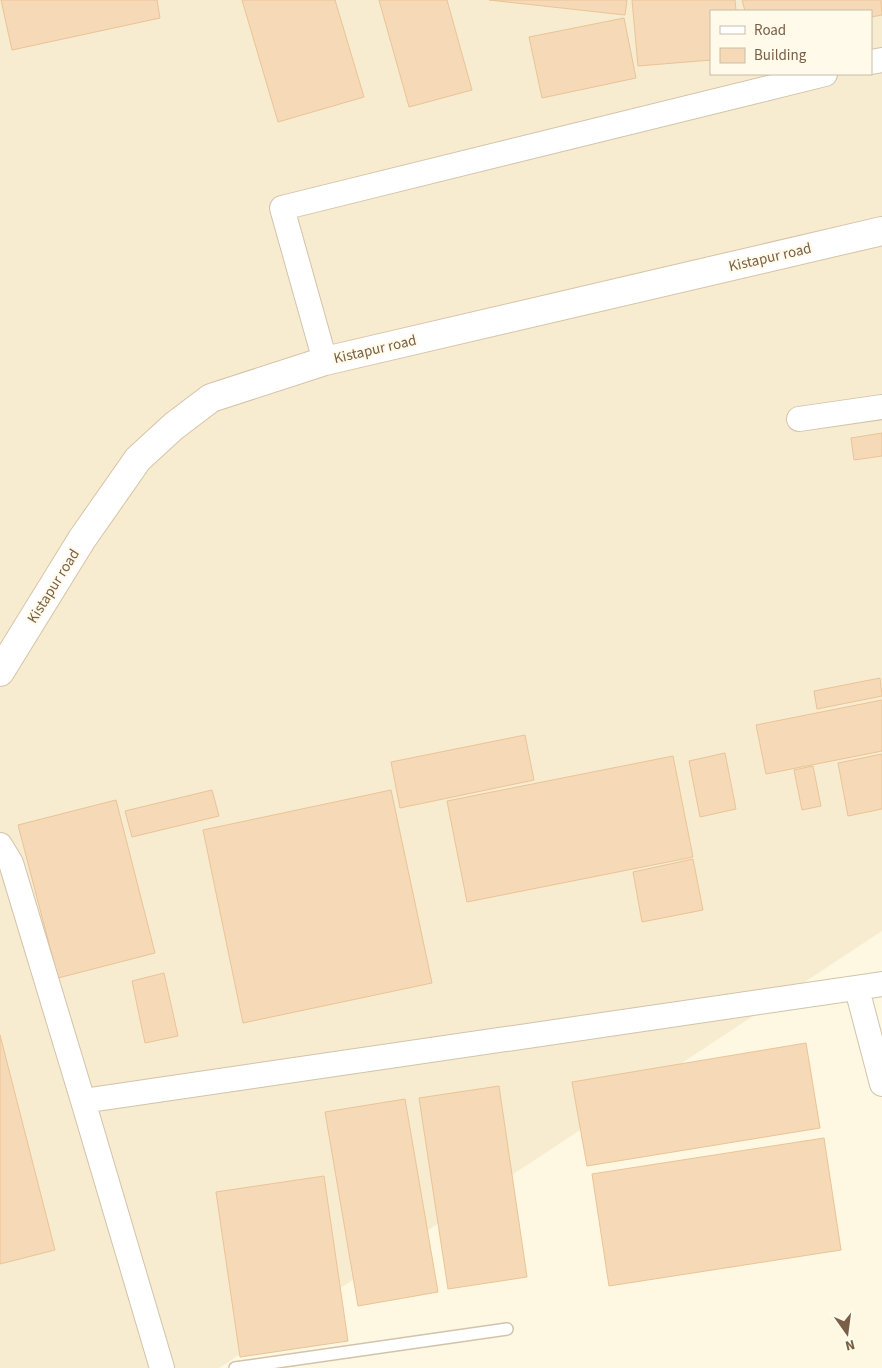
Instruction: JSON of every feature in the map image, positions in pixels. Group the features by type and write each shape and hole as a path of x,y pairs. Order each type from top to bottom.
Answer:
{"main road":[{"name":"Kistapur road","path":"0,672 82,539 138,459 174,426 211,398 325,361 882,231"}],"street":[{"path":"325,361 282,208 821,75"},
{"path":"799,420 882,407"},
{"path":"0,845 10,863 162,1368"},
{"path":"83,1101 882,984"},
{"path":"857,989 882,1084"}],"lane":[{"path":"235,1368 507,1329"}],"shaded area":[{"path":"0,0 882,0 882,931 219,1368 0,1368"}],"building":[{"path":"1,0 157,0 160,18 12,50"},
{"path":"242,0 335,0 364,97 278,122"},
{"path":"379,0 447,0 472,90 409,107"},
{"path":"489,0 627,0 625,15"},
{"path":"632,0 735,0 736,10 710,10 710,60 638,66"},
{"path":"742,0 881,0 882,15 872,17 872,10 745,10"},
{"path":"624,18 636,78 542,98 529,37"},
{"path":"882,433 882,456 854,460 851,438"},
{"path":"880,678 882,696 817,709 814,691"},
{"path":"882,700 882,751 766,774 756,725"},
{"path":"525,735 534,780 400,808 391,762"},
{"path":"725,753 736,809 700,817 689,761"},
{"path":"882,754 882,809 848,816 838,763"},
{"path":"673,756 693,857 467,902 447,801"},
{"path":"813,766 821,806 802,810 794,770"},
{"path":"212,790 219,816 132,837 125,811"},
{"path":"391,790 432,983 243,1023 203,830"},
{"path":"116,800 155,953 58,978 18,825"},
{"path":"693,859 703,910 642,922 633,872"},
{"path":"164,973 178,1036 145,1043 132,981"},
{"path":"0,1035 55,1250 0,1264"},
{"path":"806,1043 820,1128 587,1166 572,1082"},
{"path":"499,1086 527,1277 448,1289 419,1098"},
{"path":"405,1099 438,1292 358,1306 325,1112"},
{"path":"824,1138 841,1250 609,1286 592,1174"},
{"path":"324,1176 348,1341 240,1357 216,1192"}]}
